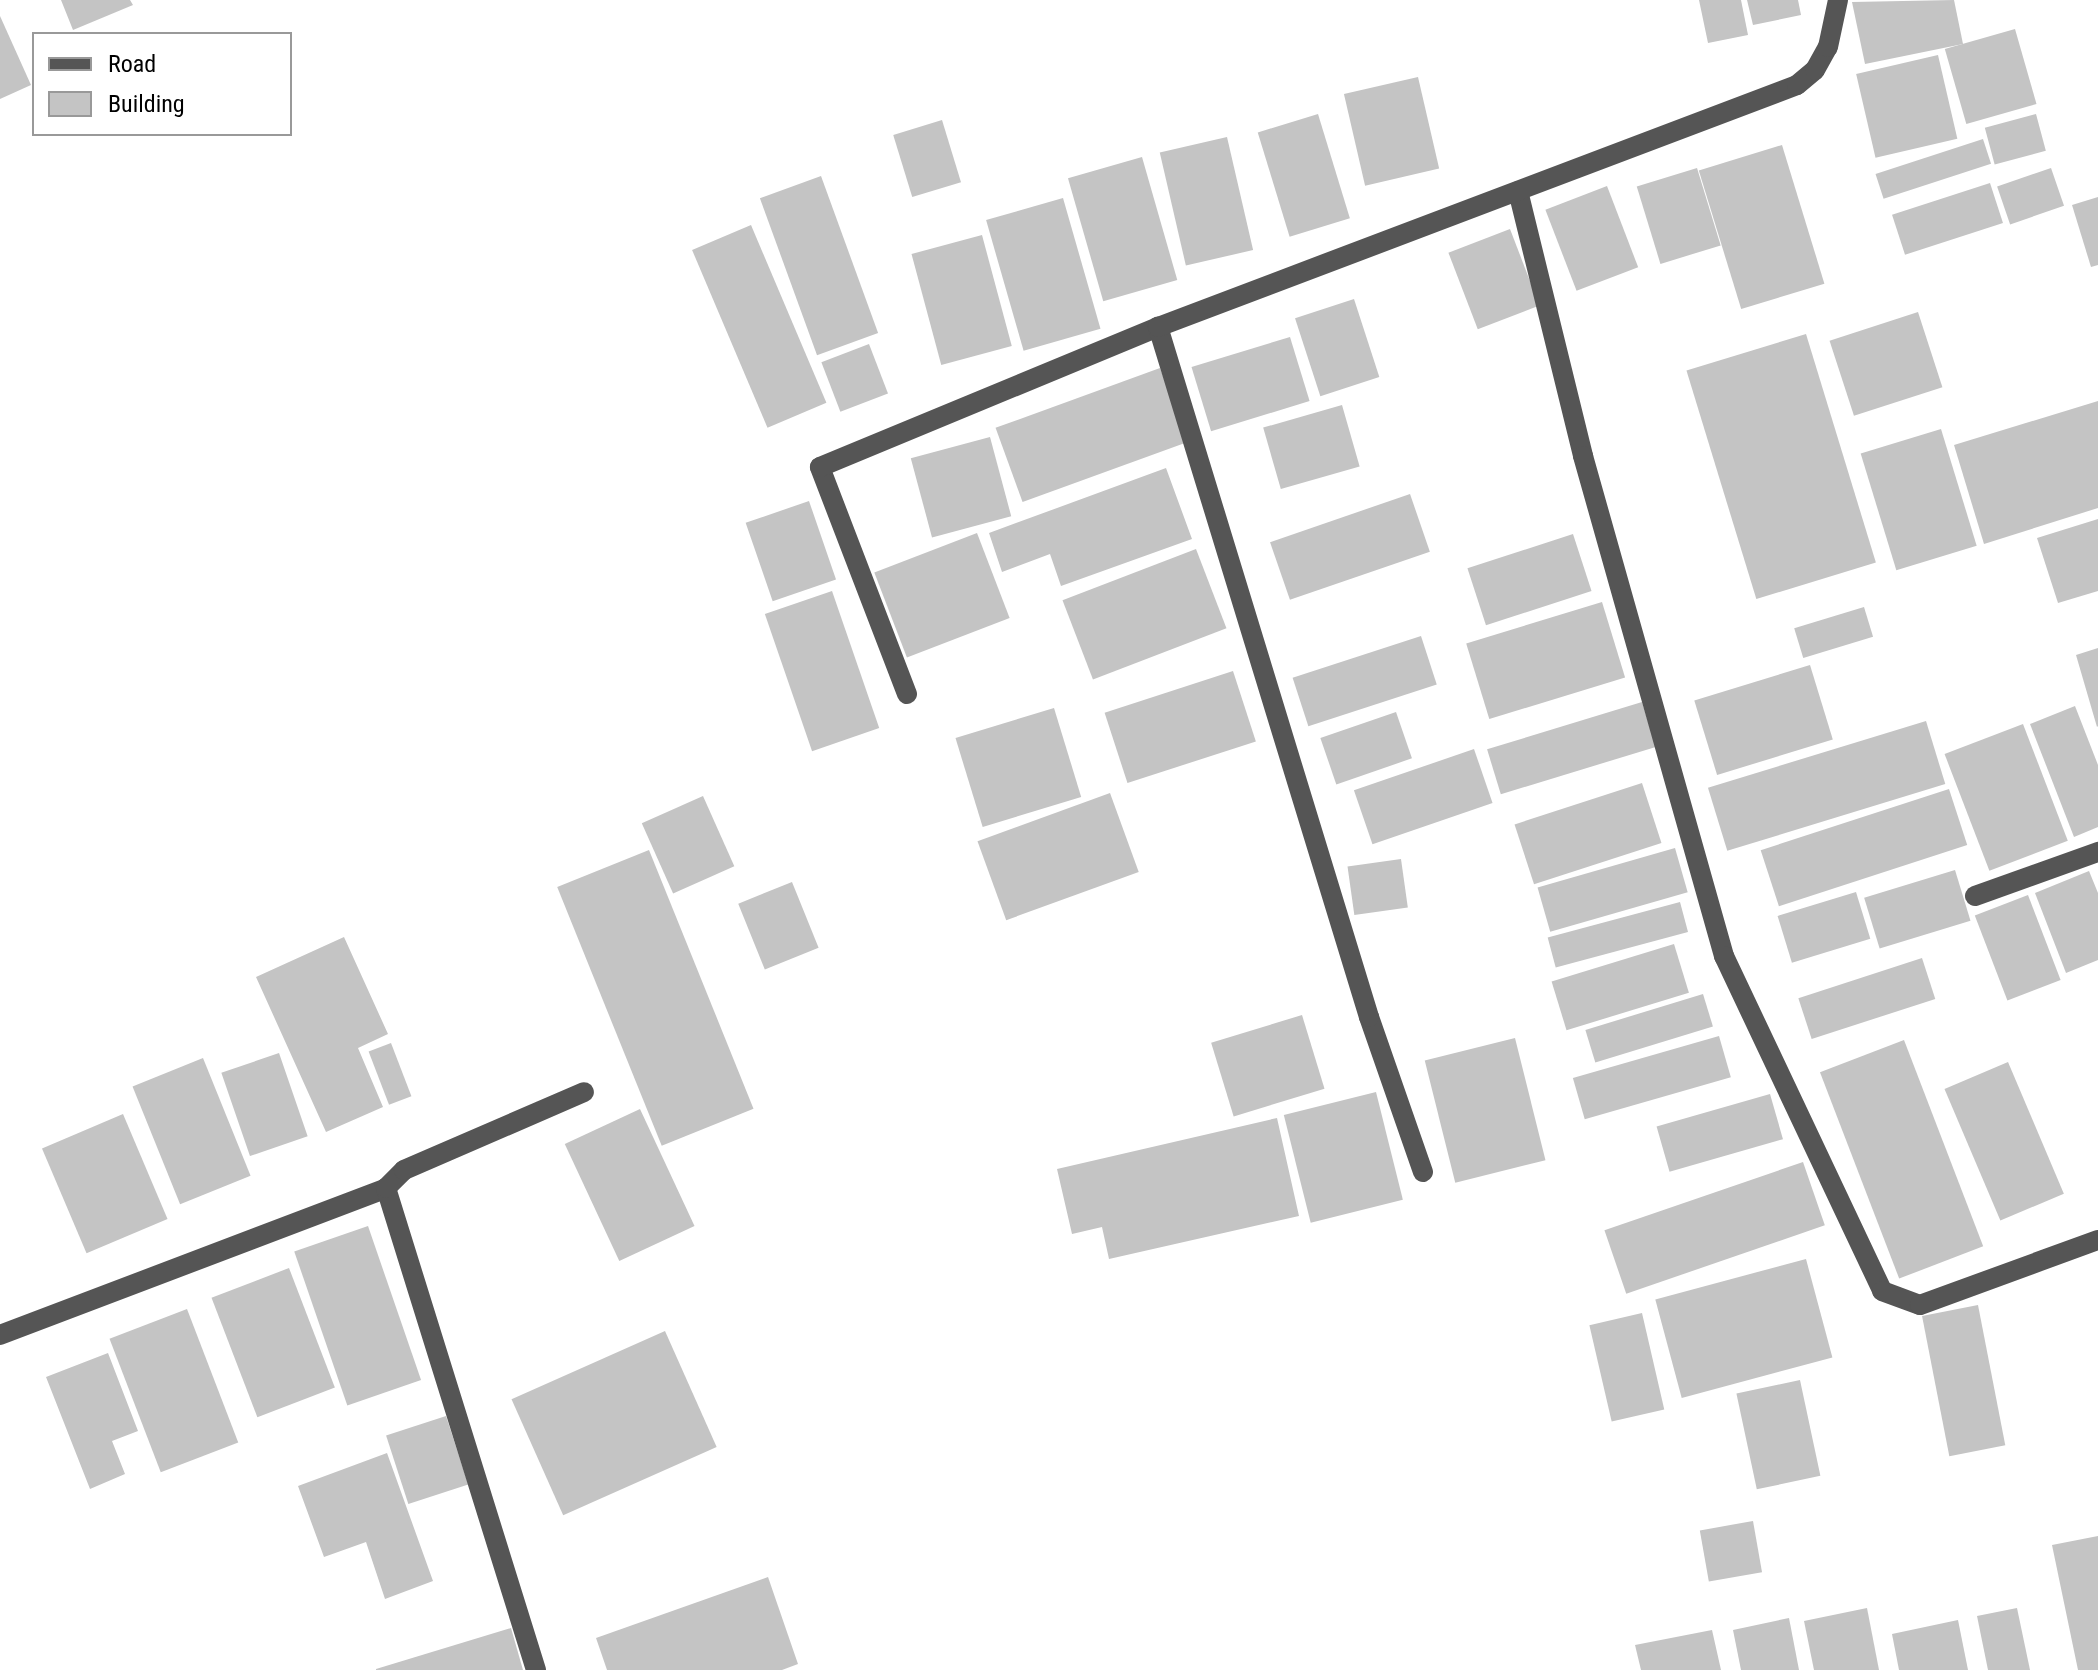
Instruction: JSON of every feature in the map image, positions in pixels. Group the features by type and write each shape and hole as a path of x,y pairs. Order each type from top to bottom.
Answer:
{"street":[{"path":"907,694 820,467 1158,327 1797,85 1815,70 1828,47 1838,0"},
{"path":"1518,191 1583,456 1724,956 1882,1291 1920,1305 2098,1240"},
{"path":"1158,327 1369,1017 1423,1172"},
{"path":"1975,896 2098,852"},
{"path":"0,1335 386,1188 404,1170 584,1092"},
{"path":"386,1188 536,1670"}],"building":[{"path":"61,0 130,0 133,5 73,30"},
{"path":"1699,0 1741,0 1748,35 1708,43"},
{"path":"1747,0 1798,0 1801,15 1753,25"},
{"path":"1954,0 1963,44 1865,64 1852,2"},
{"path":"0,16 31,85 0,99"},
{"path":"2015,29 2036,104 1966,124 1945,49"},
{"path":"1938,55 1957,139 1875,158 1856,74"},
{"path":"1418,77 1439,169 1365,186 1344,94"},
{"path":"1318,114 1350,218 1290,237 1258,132"},
{"path":"2036,114 2046,151 1995,164 1985,128"},
{"path":"942,120 961,182 912,197 893,135"},
{"path":"1227,137 1253,250 1186,266 1160,153"},
{"path":"1983,139 1991,164 1884,199 1876,174"},
{"path":"1782,145 1824,284 1741,309 1699,170"},
{"path":"1142,157 1177,280 1103,301 1068,178"},
{"path":"1697,168 1721,245 1660,264 1637,186"},
{"path":"2051,168 2064,206 2010,224 1997,187"},
{"path":"821,176 878,333 817,355 760,198"},
{"path":"1990,183 2003,223 1905,255 1892,215"},
{"path":"1607,186 1638,267 1577,291 1545,210"},
{"path":"2098,197 2098,265 2091,267 2072,205"},
{"path":"1063,198 1100,329 1024,351 986,220"},
{"path":"751,225 826,403 767,428 692,250"},
{"path":"1510,229 1539,306 1478,329 1448,253"},
{"path":"982,235 1012,346 941,365 911,254"},
{"path":"1354,299 1379,377 1320,396 1295,318"},
{"path":"1918,312 1942,387 1854,416 1830,341"},
{"path":"1806,334 1876,563 1756,599 1686,371"},
{"path":"1290,337 1310,401 1211,431 1192,367"},
{"path":"869,344 888,393 840,412 821,362"},
{"path":"1160,368 1187,442 1023,502 996,428"},
{"path":"2098,401 2098,508 1984,544 1954,445"},
{"path":"1342,405 1360,467 1281,489 1263,428"},
{"path":"1941,429 1977,546 1896,570 1861,454"},
{"path":"990,437 1011,516 932,537 911,458"},
{"path":"1166,468 1192,539 1061,586 1050,554 1002,572 989,533"},
{"path":"1410,494 1430,552 1290,600 1270,542"},
{"path":"809,501 836,579 773,601 746,523"},
{"path":"2098,519 2098,591 2058,603 2037,538"},
{"path":"977,533 1010,618 907,657 874,572"},
{"path":"1573,534 1592,591 1486,625 1467,568"},
{"path":"1196,549 1226,628 1093,680 1062,600"},
{"path":"832,591 879,728 812,751 765,614"},
{"path":"1602,602 1625,678 1489,719 1466,644"},
{"path":"1864,607 1873,637 1803,658 1794,628"},
{"path":"1421,636 1437,685 1308,726 1293,678"},
{"path":"2098,648 2098,726 2097,727 2076,655"},
{"path":"1810,665 1833,740 1717,775 1694,700"},
{"path":"1233,671 1256,741 1127,783 1105,713"},
{"path":"1642,702 1656,747 1501,794 1487,749"},
{"path":"2075,706 2098,765 2098,827 2074,837 2030,724"},
{"path":"1054,708 1081,797 983,827 956,738"},
{"path":"1396,712 1412,758 1336,784 1320,738"},
{"path":"1926,721 1945,784 1727,851 1708,788"},
{"path":"2023,724 2068,841 1989,871 1945,754"},
{"path":"1474,749 1493,803 1372,844 1354,790"},
{"path":"1642,783 1661,843 1534,884 1515,824"},
{"path":"1949,789 1967,845 1779,906 1761,850"},
{"path":"1110,793 1139,872 1006,920 978,841"},
{"path":"703,796 734,866 673,894 642,823"},
{"path":"1675,848 1688,892 1550,932 1538,887"},
{"path":"649,850 754,1109 662,1146 557,887"},
{"path":"1401,859 1408,908 1354,915 1348,867"},
{"path":"1955,870 1970,921 1880,948 1864,898"},
{"path":"2089,871 2098,893 2098,960 2066,973 2035,893"},
{"path":"792,882 819,948 765,970 738,904"},
{"path":"1856,892 1870,939 1792,963 1778,916"},
{"path":"2028,895 2061,980 2007,1000 1975,915"},
{"path":"1680,902 1688,932 1556,967 1548,937"},
{"path":"344,937 388,1034 358,1048 383,1107 326,1132 256,977"},
{"path":"1674,944 1689,993 1567,1030 1552,981"},
{"path":"1922,958 1935,999 1812,1039 1798,998"},
{"path":"1703,994 1713,1027 1595,1062 1585,1030"},
{"path":"1302,1015 1325,1089 1234,1116 1211,1043"},
{"path":"1719,1036 1731,1077 1585,1119 1573,1078"},
{"path":"1515,1038 1545,1160 1455,1183 1425,1060"},
{"path":"1904,1040 1983,1246 1899,1279 1820,1072"},
{"path":"391,1043 411,1096 389,1105 369,1052"},
{"path":"279,1053 308,1136 250,1156 221,1073"},
{"path":"203,1058 251,1176 180,1204 133,1086"},
{"path":"2008,1062 2064,1194 2000,1221 1944,1089"},
{"path":"1376,1092 1403,1200 1311,1223 1284,1115"},
{"path":"1770,1094 1783,1139 1670,1172 1657,1127"},
{"path":"640,1109 695,1226 619,1261 565,1144"},
{"path":"123,1114 168,1219 87,1253 42,1148"},
{"path":"1277,1118 1299,1216 1109,1259 1102,1227 1072,1234 1057,1169"},
{"path":"1803,1162 1825,1225 1626,1294 1604,1230"},
{"path":"368,1226 421,1380 347,1406 294,1251"},
{"path":"1806,1259 1832,1358 1682,1398 1655,1299"},
{"path":"289,1268 335,1387 257,1417 212,1298"},
{"path":"1978,1305 2005,1445 1949,1456 1922,1316"},
{"path":"187,1309 238,1443 161,1472 110,1339"},
{"path":"1642,1313 1664,1409 1612,1422 1589,1325"},
{"path":"665,1331 717,1447 563,1515 512,1399"},
{"path":"108,1353 138,1431 112,1441 125,1474 90,1489 46,1377"},
{"path":"1800,1380 1820,1476 1757,1489 1736,1394"},
{"path":"446,1416 468,1484 408,1504 386,1435"},
{"path":"387,1453 433,1581 385,1599 366,1542 324,1557 298,1486"},
{"path":"1753,1521 1762,1572 1709,1582 1700,1530"},
{"path":"2098,1536 2098,1670 2078,1670 2052,1545"},
{"path":"768,1577 798,1664 782,1670 607,1670 596,1638"},
{"path":"1867,1608 1879,1670 1814,1670 1804,1621"},
{"path":"2017,1608 2030,1670 1988,1670 1977,1616"},
{"path":"1789,1618 1799,1670 1741,1670 1733,1630"},
{"path":"1958,1620 1968,1670 1899,1670 1892,1634"},
{"path":"511,1628 523,1670 376,1670 376,1669"},
{"path":"1712,1630 1721,1670 1641,1670 1635,1645"}]}
